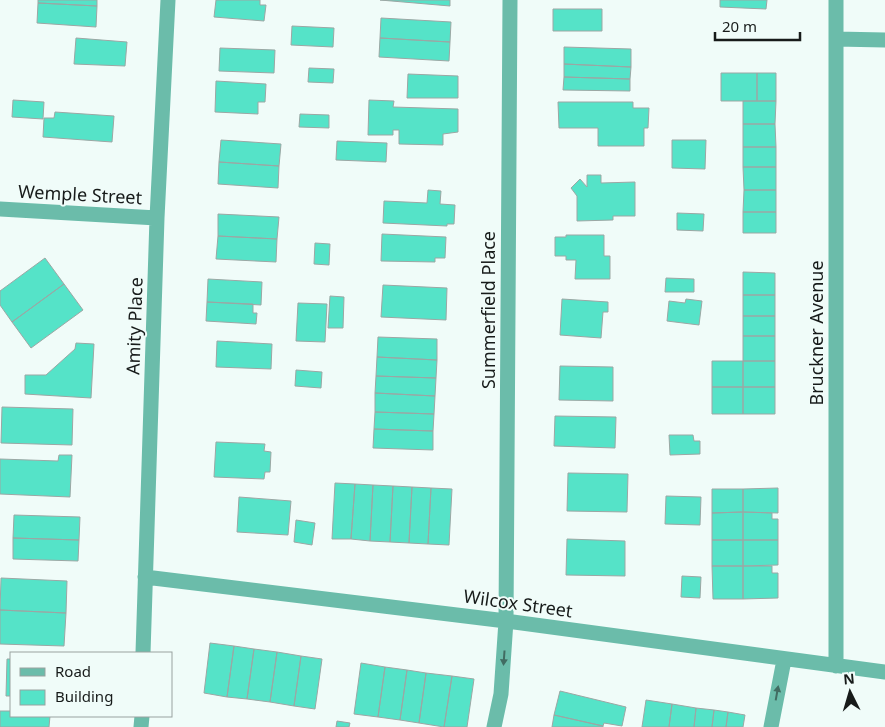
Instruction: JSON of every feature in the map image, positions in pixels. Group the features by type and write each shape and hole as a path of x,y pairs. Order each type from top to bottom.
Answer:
{"street":[{"name":"Amity Place","path":"143,652 157,218 168,0"},
{"name":"Summerfield Place","path":"494,727 501,694 506,621 510,0"},
{"name":"Bruckner Avenue","path":"836,0 836,666"},
{"path":"836,39 885,40"},
{"name":"Wemple Street","path":"0,209 157,218"},
{"name":"Wilcox Street","path":"145,577 506,621 784,660 885,672"},
{"path":"771,727 784,660"}],"building":[{"path":"38,0 97,0 97,6 38,3"},
{"path":"216,0 260,0 260,5 266,5 264,21 214,17"},
{"path":"380,0 450,0 450,6"},
{"path":"720,0 767,0 766,9 720,7"},
{"path":"38,3 97,6 96,27 37,23"},
{"path":"553,9 602,9 602,31 553,31"},
{"path":"381,18 451,22 450,42 380,38"},
{"path":"292,26 334,28 333,47 291,45"},
{"path":"76,38 127,42 125,66 74,64"},
{"path":"380,38 450,42 449,61 379,57"},
{"path":"564,47 631,49 631,67 564,64"},
{"path":"220,48 275,50 274,73 219,71"},
{"path":"564,64 631,67 630,79 564,77"},
{"path":"309,68 334,69 333,83 308,82"},
{"path":"721,73 757,73 757,101 721,101"},
{"path":"757,73 776,73 776,101 757,101"},
{"path":"408,74 458,76 458,98 407,98"},
{"path":"564,77 630,79 630,91 563,90"},
{"path":"216,81 266,84 265,102 258,102 258,114 215,112"},
{"path":"13,100 44,102 43,119 12,117"},
{"path":"369,100 394,101 393,107 458,109 458,132 443,134 443,145 399,144 399,130 393,130 393,135 368,135"},
{"path":"743,101 776,101 775,124 743,124"},
{"path":"558,102 633,102 633,108 649,108 648,128 644,128 644,146 598,146 598,128 559,128"},
{"path":"55,112 114,116 112,142 43,137 44,118 54,118"},
{"path":"300,114 329,115 329,128 299,127"},
{"path":"743,124 775,124 776,147 743,147"},
{"path":"221,140 281,144 279,166 219,162"},
{"path":"672,140 706,140 705,169 672,168"},
{"path":"337,141 387,143 386,162 336,160"},
{"path":"743,147 776,147 776,167 743,167"},
{"path":"219,162 279,166 278,188 218,184"},
{"path":"743,167 776,167 776,190 744,190"},
{"path":"587,175 601,175 601,183 635,182 635,216 613,216 613,220 577,221 577,196 571,188 580,179 587,187"},
{"path":"428,190 441,191 440,204 455,205 454,224 447,224 447,226 383,223 384,201 427,203"},
{"path":"744,190 776,190 776,212 743,212"},
{"path":"743,212 776,212 776,233 743,233"},
{"path":"677,213 704,214 703,231 677,230"},
{"path":"218,214 279,217 277,239 218,236"},
{"path":"382,234 446,237 445,258 435,258 435,262 381,261"},
{"path":"566,235 604,235 604,256 610,256 610,279 575,279 576,260 566,260 566,256 555,256 555,237 566,237"},
{"path":"218,236 277,239 276,262 216,259"},
{"path":"315,243 330,244 329,265 314,264"},
{"path":"45,258 64,284 12,322 0,305 0,291"},
{"path":"743,272 775,273 775,295 743,295"},
{"path":"666,278 694,279 694,292 665,292"},
{"path":"208,279 262,282 261,305 207,302"},
{"path":"64,284 83,310 31,348 12,322"},
{"path":"383,285 447,288 446,320 381,317"},
{"path":"743,295 775,295 775,316 743,316"},
{"path":"330,296 344,297 343,328 328,328"},
{"path":"562,299 608,302 608,312 603,312 601,338 560,335"},
{"path":"686,299 702,301 699,325 667,321 669,301 685,303"},
{"path":"207,302 253,304 253,313 257,313 256,324 206,321"},
{"path":"298,303 327,304 325,342 296,341"},
{"path":"743,316 775,316 775,336 743,336"},
{"path":"743,336 775,336 775,361 743,361"},
{"path":"378,337 437,339 437,360 377,357"},
{"path":"217,341 272,344 271,369 216,367"},
{"path":"76,343 94,344 91,398 25,394 25,375 46,375 75,349"},
{"path":"377,357 437,360 436,378 376,376"},
{"path":"712,361 743,361 743,387 712,387"},
{"path":"743,361 775,361 775,387 743,387"},
{"path":"560,366 613,367 613,401 559,400"},
{"path":"296,370 322,372 321,388 295,386"},
{"path":"376,376 436,378 435,396 375,393"},
{"path":"712,387 743,387 743,414 712,414"},
{"path":"743,387 775,387 775,414 743,414"},
{"path":"375,393 435,396 434,414 375,412"},
{"path":"2,407 73,409 72,445 1,443"},
{"path":"375,412 434,414 433,431 374,429"},
{"path":"555,416 616,417 615,448 554,446"},
{"path":"374,429 433,431 433,450 373,448"},
{"path":"669,435 693,435 694,441 700,441 700,454 670,455"},
{"path":"216,442 265,444 264,451 271,452 270,472 265,472 264,479 214,477"},
{"path":"59,455 72,455 70,497 0,494 0,459 58,461"},
{"path":"568,473 628,474 627,512 567,511"},
{"path":"335,483 355,484 351,539 332,539"},
{"path":"355,484 373,485 370,541 351,539"},
{"path":"373,485 393,486 390,542 370,541"},
{"path":"393,486 412,487 409,543 390,542"},
{"path":"412,487 431,488 428,544 409,543"},
{"path":"431,488 452,489 449,545 428,544"},
{"path":"778,488 778,513 743,512 743,489"},
{"path":"712,489 743,489 743,512 712,513"},
{"path":"666,496 701,497 700,525 665,524"},
{"path":"239,497 291,501 288,535 237,532"},
{"path":"743,512 772,513 772,519 778,519 778,540 743,540"},
{"path":"743,512 743,540 712,540 712,513"},
{"path":"14,515 80,517 79,540 13,538"},
{"path":"296,520 315,523 312,545 294,542"},
{"path":"13,538 79,540 78,561 13,559"},
{"path":"567,539 625,541 625,576 566,575"},
{"path":"712,540 743,540 743,566 712,566"},
{"path":"743,540 778,540 778,565 743,566"},
{"path":"712,566 743,566 743,599 713,599"},
{"path":"743,566 772,566 772,573 778,573 778,598 743,599"},
{"path":"682,576 701,577 700,598 681,597"},
{"path":"1,578 67,581 66,613 0,610"},
{"path":"0,610 66,613 64,646 0,644"},
{"path":"210,643 234,646 227,697 204,693"},
{"path":"234,646 254,649 247,699 227,697"},
{"path":"254,649 277,652 270,702 247,699"},
{"path":"277,652 301,656 294,706 270,702"},
{"path":"301,656 322,659 315,709 294,706"},
{"path":"7,659 10,659 10,696 6,696"},
{"path":"361,663 385,667 378,717 354,714"},
{"path":"385,667 407,670 400,720 378,717"},
{"path":"407,670 426,673 419,723 400,720"},
{"path":"426,673 452,676 444,727 419,723"},
{"path":"452,676 474,679 467,727 444,727"},
{"path":"560,691 626,707 622,726 604,723 603,726 554,715"},
{"path":"646,700 672,704 669,727 642,727"},
{"path":"672,704 696,708 694,727 669,727"},
{"path":"696,708 714,710 712,727 694,727"},
{"path":"714,710 728,712 726,727 712,727"},
{"path":"0,711 10,711 10,717 50,717 49,727 0,727"},
{"path":"728,712 745,715 743,727 726,727"},
{"path":"554,715 603,726 603,727 552,727"},
{"path":"337,721 350,723 349,727 336,727"}]}
